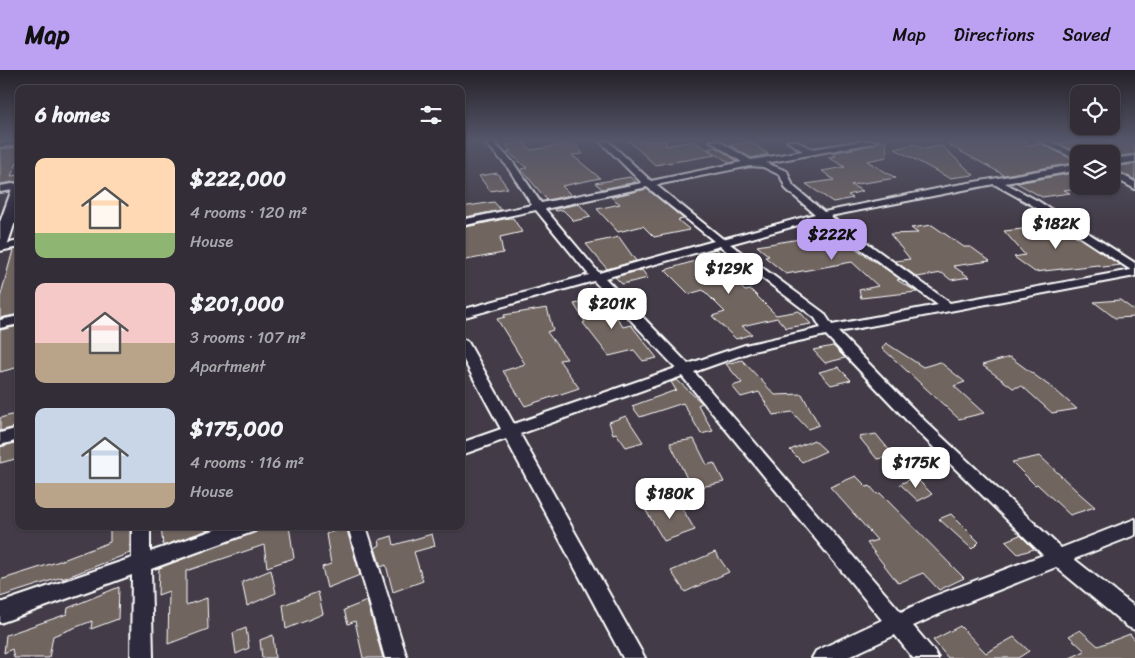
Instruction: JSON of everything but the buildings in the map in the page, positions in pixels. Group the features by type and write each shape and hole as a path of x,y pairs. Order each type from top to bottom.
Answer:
{"main road":[{"path":"0,243 15,201"}],"street":[{"path":"513,168 539,208 597,278 685,370 896,624 927,658"},
{"path":"634,168 697,224 820,316 829,330 920,425 1058,557 1135,620"},
{"path":"465,222 724,168"},
{"path":"773,168 784,173 789,187 822,215 948,307"},
{"path":"465,313 822,215 995,181 1070,169"},
{"path":"1120,177 1135,186"},
{"path":"995,181 1034,203 1135,268"},
{"path":"0,189 15,187"},
{"path":"0,248 15,245"},
{"path":"465,449 750,348 829,330 1135,273"},
{"path":"0,324 15,321"},
{"path":"465,349 634,658"},
{"path":"0,439 15,435"},
{"path":"823,658 939,604 1135,527"},
{"path":"141,530 142,658"},
{"path":"0,613 238,530"},
{"path":"358,530 396,658"}]}
